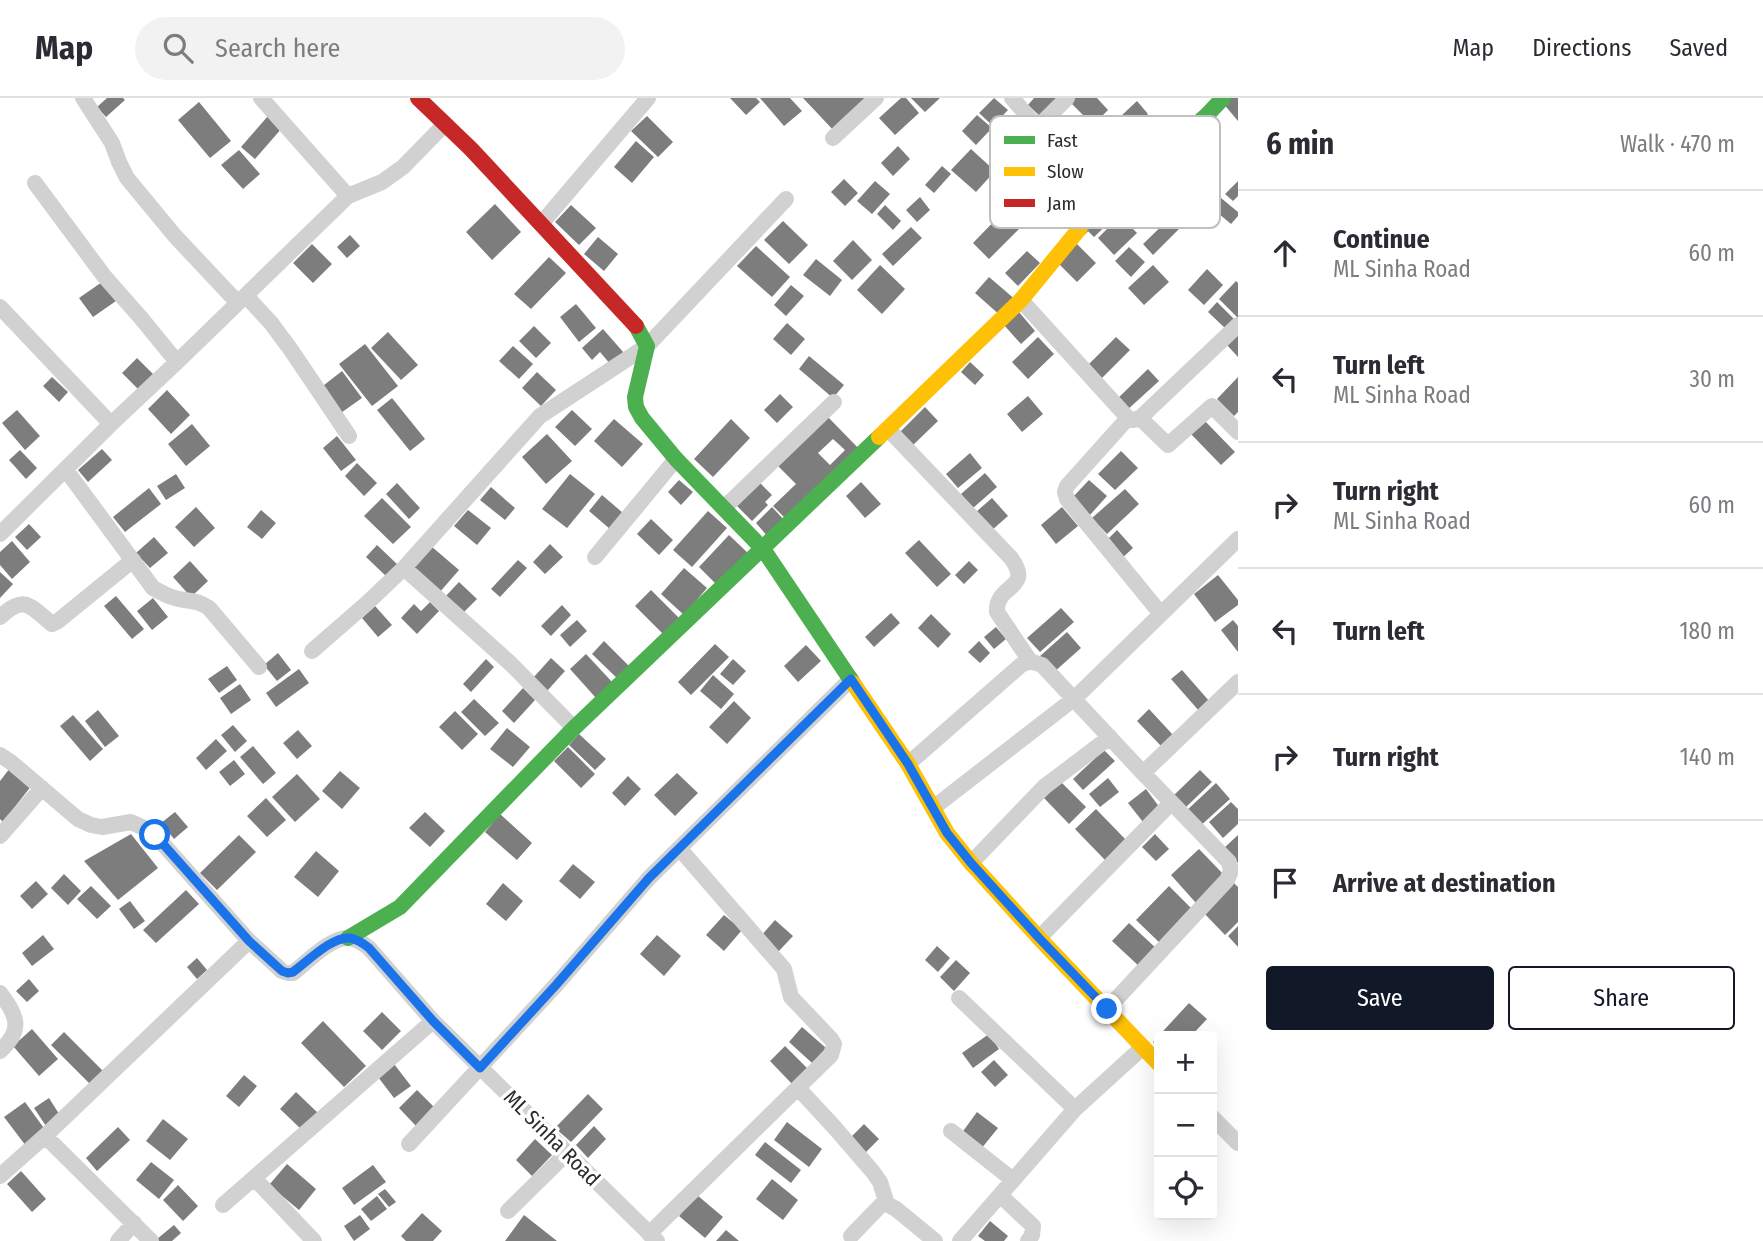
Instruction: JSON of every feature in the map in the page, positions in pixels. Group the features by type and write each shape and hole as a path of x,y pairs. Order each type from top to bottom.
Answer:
{"street":[{"path":"83,98 112,143 127,178 175,236 271,323 349,436"},
{"path":"261,98 348,196"},
{"path":"418,98 471,149 637,327 647,346 635,397 636,407 642,418 676,459 764,549 908,764 947,833 1039,938 1154,1059"},
{"path":"541,224 648,98"},
{"path":"833,138 876,98"},
{"path":"1012,98 1029,116"},
{"path":"1049,116 1068,98"},
{"path":"1206,116 1223,98"},
{"path":"0,534 348,196 382,182 403,167 445,124"},
{"path":"35,183 104,276 177,362"},
{"path":"312,651 404,568 540,416 647,346 786,199"},
{"path":"0,755 78,819 102,827 131,822 155,835 249,941 282,971 293,972 332,942 348,938 400,907 575,727 764,549 1021,300 1080,228"},
{"path":"1021,300 1134,418 1168,445 1212,406 1238,432"},
{"path":"0,307 111,424"},
{"path":"1161,614 1067,499 1065,492 1067,486 1134,418 1238,325"},
{"path":"724,508 834,402"},
{"path":"888,429 1019,569 1019,576 999,599 997,612 1030,661 1042,665 1075,698 1229,862 1235,874 1107,1009"},
{"path":"595,557 676,459"},
{"path":"66,470 153,588 176,599 200,602 209,608 259,667"},
{"path":"933,808 1075,698 1238,539"},
{"path":"0,617 20,603 28,605 52,624 133,560"},
{"path":"404,568 512,664 575,727"},
{"path":"908,764 1021,665 1030,661"},
{"path":"409,1144 556,985 649,878 851,679"},
{"path":"1143,773 1235,691"},
{"path":"971,863 1044,787 1110,737"},
{"path":"0,828 42,788"},
{"path":"0,836 42,788"},
{"path":"1039,938 1171,803"},
{"path":"653,1238 831,1055 834,1044 791,997 784,969 679,848"},
{"name":"ML Sinha Road","path":"348,938 369,948 433,1021 653,1238"},
{"path":"0,1176 249,941"},
{"path":"0,993 13,1010 17,1026 10,1042 0,1051"},
{"path":"959,998 1075,1109"},
{"path":"223,1205 433,1021"},
{"path":"960,1241 1075,1109 1143,1047"},
{"path":"798,1088 873,1172 880,1182 887,1204"},
{"path":"1225,1130 1238,1119"},
{"path":"1217,1122 1238,1143"},
{"path":"951,1131 1013,1180"},
{"path":"45,1136 151,1241"},
{"path":"508,1211 567,1153"},
{"path":"254,1178 314,1241"},
{"path":"1000,1195 1033,1226 1028,1241"},
{"path":"851,1236 881,1205 887,1204 935,1241"},
{"path":"118,1241 134,1223"}],"building":[{"path":"107,98 125,100 106,117 97,107"},
{"path":"730,98 756,98 760,102 746,115"},
{"path":"760,98 790,98 802,111 784,126"},
{"path":"803,98 864,98 868,102 836,133"},
{"path":"901,98 906,98 919,113 895,135 879,118"},
{"path":"911,98 940,98 925,112"},
{"path":"994,98 1008,110 1002,116 990,116 990,123 979,113"},
{"path":"1034,98 1056,98 1059,101 1046,116 1040,116 1028,105"},
{"path":"1075,98 1097,98 1108,110 1102,116 1084,116 1071,103"},
{"path":"1227,98 1238,98 1238,121 1222,102"},
{"path":"1137,101 1148,114 1146,116 1121,116"},
{"path":"199,102 231,141 210,158 178,120"},
{"path":"977,115 990,126 990,130 976,145 962,131"},
{"path":"268,116 282,128 255,159 241,147"},
{"path":"647,116 673,142 658,157 631,131"},
{"path":"636,141 654,157 632,183 614,167"},
{"path":"898,146 910,159 893,176 881,163"},
{"path":"971,149 990,166 990,177 976,192 951,170"},
{"path":"239,150 260,174 243,189 221,165"},
{"path":"942,166 951,174 934,193 925,185"},
{"path":"844,179 858,193 845,206 831,192"},
{"path":"875,181 890,194 872,214 857,201"},
{"path":"1238,181 1238,196 1233,201 1225,194"},
{"path":"920,197 930,210 917,222 906,210"},
{"path":"1220,199 1238,212 1231,224 1220,215"},
{"path":"495,204 521,232 492,260 466,232"},
{"path":"571,205 596,228 579,245 555,222"},
{"path":"885,205 901,221 893,230 877,214"},
{"path":"783,221 808,245 789,264 764,240"},
{"path":"990,225 990,228 1019,229 989,259 973,243"},
{"path":"911,227 922,238 893,266 882,254"},
{"path":"1085,228 1103,228 1094,237"},
{"path":"1108,228 1132,228 1137,233 1114,255 1098,238"},
{"path":"1160,228 1180,228 1153,255 1143,244"},
{"path":"350,235 360,246 347,258 337,247"},
{"path":"598,237 618,254 604,271 584,254"},
{"path":"853,240 872,260 852,280 833,261"},
{"path":"312,244 332,264 313,283 293,263"},
{"path":"1077,244 1096,263 1077,282 1058,263"},
{"path":"756,246 790,277 772,297 737,266"},
{"path":"1129,247 1145,262 1131,277 1115,261"},
{"path":"1027,251 1040,263 1018,286 1005,273"},
{"path":"549,257 566,273 531,309 514,294"},
{"path":"816,259 842,280 830,296 803,275"},
{"path":"880,265 905,289 882,314 857,290"},
{"path":"1153,265 1169,282 1144,305 1128,288"},
{"path":"1207,269 1223,285 1204,305 1188,290"},
{"path":"989,277 1017,301 1002,317 975,293"},
{"path":"1236,281 1238,283 1238,318 1219,299"},
{"path":"102,282 116,301 93,317 79,298"},
{"path":"791,285 804,296 786,316 774,305"},
{"path":"1217,302 1235,320 1226,329 1208,312"},
{"path":"576,304 596,328 579,342 560,317"},
{"path":"1019,312 1035,331 1021,344 1004,325"},
{"path":"787,323 805,339 791,355 773,339"},
{"path":"534,326 551,343 536,358 519,341"},
{"path":"603,329 624,353 611,365 600,352 592,360 582,348"},
{"path":"388,332 418,365 401,380 371,348"},
{"path":"1238,334 1238,357 1227,345"},
{"path":"1038,337 1054,354 1028,379 1012,362"},
{"path":"1116,337 1130,350 1099,381 1085,368"},
{"path":"365,344 398,386 372,406 339,364"},
{"path":"513,346 533,364 519,379 499,361"},
{"path":"809,356 844,385 833,398 799,369"},
{"path":"137,358 155,376 140,391 122,373"},
{"path":"970,362 984,375 975,385 961,372"},
{"path":"1148,369 1159,381 1126,411 1116,400"},
{"path":"342,371 362,398 338,415 319,389"},
{"path":"537,372 556,390 541,406 522,388"},
{"path":"52,377 68,392 59,402 43,386"},
{"path":"1238,377 1238,412 1234,416 1217,399"},
{"path":"167,390 190,415 171,434 148,409"},
{"path":"780,394 793,407 777,423 764,410"},
{"path":"1028,396 1043,414 1022,432 1007,414"},
{"path":"392,398 425,439 410,451 377,410"},
{"path":"925,407 938,421 912,446 899,433"},
{"path":"17,410 40,436 25,450 2,423"},
{"path":"572,410 592,429 575,446 555,427"},
{"path":"828,417 863,453 790,523 773,506 796,484 778,466","holes":["833,439 845,450 830,465 818,453"]},
{"path":"614,419 643,444 622,467 594,441"},
{"path":"731,419 750,438 713,477 694,459"},
{"path":"1205,421 1235,452 1221,465 1191,434"},
{"path":"192,424 210,446 186,466 168,444"},
{"path":"547,434 572,461 546,484 522,457"},
{"path":"337,436 356,460 341,471 323,448"},
{"path":"102,449 112,460 88,482 78,470"},
{"path":"20,450 37,468 26,479 9,460"},
{"path":"1121,451 1138,468 1115,490 1098,474"},
{"path":"970,453 982,468 958,488 946,474"},
{"path":"357,463 377,483 364,496 345,476"},
{"path":"985,473 997,487 973,508 961,494"},
{"path":"176,474 185,488 166,500 157,486"},
{"path":"570,474 595,494 567,528 542,509"},
{"path":"679,480 693,492 681,505 668,492"},
{"path":"1089,480 1107,496 1090,515 1072,498"},
{"path":"861,482 881,504 865,518 846,496"},
{"path":"397,483 420,508 409,519 386,494"},
{"path":"760,483 772,495 765,502 768,505 752,521 737,506"},
{"path":"491,487 515,508 505,520 480,500"},
{"path":"149,488 161,504 125,532 113,517"},
{"path":"1125,489 1139,504 1107,534 1092,518"},
{"path":"602,495 623,513 610,529 589,511"},
{"path":"382,498 411,527 393,544 364,516"},
{"path":"992,498 1008,516 992,530 976,512"},
{"path":"196,507 215,528 194,547 175,527"},
{"path":"772,507 786,522 769,538 756,523"},
{"path":"1062,507 1078,526 1056,544 1041,525"},
{"path":"261,510 276,523 262,539 247,527"},
{"path":"468,510 491,528 477,545 454,526"},
{"path":"708,511 727,528 692,567 673,550"},
{"path":"651,519 673,540 659,555 637,534"},
{"path":"29,524 41,537 27,550 15,537"},
{"path":"1117,530 1133,548 1120,560 1104,543"},
{"path":"729,535 750,555 719,587 699,567"},
{"path":"154,537 168,553 150,568 136,553"},
{"path":"919,540 951,574 937,587 905,553"},
{"path":"12,541 30,562 12,579 0,565 0,552"},
{"path":"550,544 563,557 545,574 533,562"},
{"path":"377,545 398,565 387,577 366,557"},
{"path":"431,546 459,570 439,593 411,568"},
{"path":"518,560 527,568 500,597 491,589"},
{"path":"190,561 208,581 191,597 173,577"},
{"path":"969,561 978,570 964,584 955,575"},
{"path":"684,568 707,588 684,615 661,594"},
{"path":"0,572 13,584 0,598"},
{"path":"1218,575 1238,600 1238,605 1215,622 1194,594"},
{"path":"459,582 477,599 461,615 444,598"},
{"path":"651,590 680,619 664,635 635,606"},
{"path":"116,596 144,629 132,639 104,606"},
{"path":"153,598 168,617 152,630 137,611"},
{"path":"430,602 439,611 417,634 401,618 414,604 421,611"},
{"path":"562,605 571,615 551,636 541,626"},
{"path":"375,606 392,625 378,637 362,618"},
{"path":"1061,608 1074,622 1040,652 1027,638"},
{"path":"891,613 900,623 874,647 865,637"},
{"path":"931,614 951,634 938,648 918,628"},
{"path":"577,620 587,631 570,647 560,635"},
{"path":"1233,620 1238,626 1238,652 1221,630"},
{"path":"996,627 1006,639 994,649 984,637"},
{"path":"1067,632 1081,648 1053,673 1039,657"},
{"path":"604,641 632,669 620,681 592,654"},
{"path":"979,641 990,653 980,663 968,652"},
{"path":"715,644 729,657 691,695 678,682"},
{"path":"806,645 821,661 798,682 784,666"},
{"path":"278,653 291,670 277,681 264,665"},
{"path":"586,654 613,683 596,698 570,669"},
{"path":"551,658 565,671 547,691 533,678"},
{"path":"486,659 494,667 471,692 463,684"},
{"path":"733,659 746,671 733,685 720,674"},
{"path":"227,666 237,680 219,693 208,679"},
{"path":"299,669 309,683 276,707 266,693"},
{"path":"1182,670 1210,702 1200,712 1171,679"},
{"path":"713,675 734,694 721,709 700,691"},
{"path":"240,684 251,700 231,714 220,698"},
{"path":"523,688 535,700 514,723 502,711"},
{"path":"474,699 499,723 485,736 461,712"},
{"path":"734,701 751,718 727,744 709,727"},
{"path":"1149,709 1173,735 1161,746 1137,721"},
{"path":"98,710 119,736 105,747 85,721"},
{"path":"455,711 478,734 462,750 439,727"},
{"path":"73,715 103,749 90,761 60,726"},
{"path":"233,725 247,741 235,752 221,735"},
{"path":"507,728 530,747 513,767 490,749"},
{"path":"298,730 312,746 297,759 283,743"},
{"path":"579,734 606,759 595,770 569,745"},
{"path":"216,739 227,751 206,770 196,758"},
{"path":"253,746 276,773 263,784 240,757"},
{"path":"568,747 595,774 581,788 554,761"},
{"path":"1104,750 1115,761 1083,790 1073,779"},
{"path":"234,760 245,774 230,786 219,772"},
{"path":"10,768 32,785 3,822 0,819 0,781"},
{"path":"1200,770 1212,782 1185,808 1173,796"},
{"path":"340,771 360,788 342,809 322,791"},
{"path":"677,773 698,793 675,816 654,795"},
{"path":"297,774 320,799 295,822 272,797"},
{"path":"628,776 641,789 625,806 612,793"},
{"path":"1108,778 1119,792 1100,807 1089,794"},
{"path":"1061,782 1086,807 1069,824 1044,798"},
{"path":"1216,783 1230,799 1198,828 1184,813"},
{"path":"1146,789 1160,808 1143,822 1128,803"},
{"path":"266,798 286,820 267,837 247,816"},
{"path":"1231,802 1238,809 1238,824 1223,838 1209,822"},
{"path":"1096,809 1126,840 1105,860 1075,829"},
{"path":"175,812 188,827 174,839 161,823"},
{"path":"425,812 445,831 430,847 409,828"},
{"path":"500,814 532,843 517,860 485,832"},
{"path":"131,834 158,868 118,900 84,861"},
{"path":"1155,834 1169,849 1156,861 1142,847"},
{"path":"239,835 256,852 217,890 200,873"},
{"path":"1238,835 1238,863 1224,848"},
{"path":"1199,849 1225,876 1196,903 1171,875"},
{"path":"316,851 339,871 318,897 294,877"},
{"path":"573,864 595,882 580,899 559,881"},
{"path":"64,874 81,891 68,905 51,888"},
{"path":"1231,880 1238,887 1238,922 1225,935 1201,910"},
{"path":"36,881 48,894 32,909 20,896"},
{"path":"503,883 523,901 506,921 486,904"},
{"path":"91,886 111,906 97,919 77,899"},
{"path":"1169,886 1195,912 1162,945 1136,920"},
{"path":"186,890 199,904 156,943 143,930"},
{"path":"130,901 145,921 134,929 119,909"},
{"path":"724,915 742,930 724,951 706,935"},
{"path":"775,920 793,936 778,952 761,936"},
{"path":"1129,923 1158,950 1141,968 1112,941"},
{"path":"1238,926 1238,947 1228,936"},
{"path":"43,935 54,949 32,966 22,953"},
{"path":"657,935 681,956 664,976 640,954"},
{"path":"937,946 950,958 938,972 925,960"},
{"path":"197,958 207,970 197,979 187,967"},
{"path":"956,960 970,973 954,991 940,977"},
{"path":"29,979 39,991 27,1002 16,991"},
{"path":"1189,1003 1207,1019 1196,1031 1163,1031"},
{"path":"382,1012 401,1031 382,1050 363,1031"},
{"path":"323,1021 366,1066 344,1087 301,1043"},
{"path":"802,1027 826,1048 812,1063 789,1042"},
{"path":"32,1029 58,1059 39,1076 13,1046"},
{"path":"64,1032 106,1074 93,1087 51,1045"},
{"path":"989,1034 999,1049 973,1068 962,1053"},
{"path":"785,1046 809,1070 793,1085 770,1061"},
{"path":"994,1060 1008,1075 995,1087 981,1072"},
{"path":"394,1064 411,1086 394,1098 378,1077"},
{"path":"244,1075 257,1086 239,1107 226,1096"},
{"path":"417,1090 435,1108 416,1126 399,1108"},
{"path":"296,1092 318,1113 302,1130 280,1109"},
{"path":"588,1094 603,1109 571,1142 555,1128"},
{"path":"49,1098 61,1117 46,1126 34,1108"},
{"path":"25,1102 46,1131 26,1146 4,1117"},
{"path":"977,1112 998,1128 981,1149 961,1134"},
{"path":"163,1119 188,1139 170,1160 146,1141"},
{"path":"787,1122 822,1149 809,1167 774,1140"},
{"path":"864,1124 879,1139 864,1154 849,1139"},
{"path":"594,1126 606,1139 588,1158 576,1145"},
{"path":"118,1127 130,1140 97,1171 86,1158"},
{"path":"535,1139 552,1155 532,1176 516,1160"},
{"path":"765,1142 801,1170 791,1183 755,1155"},
{"path":"151,1162 174,1180 159,1199 136,1180"},
{"path":"287,1164 316,1189 299,1210 269,1185"},
{"path":"373,1165 386,1182 354,1205 342,1188"},
{"path":"21,1171 46,1199 32,1212 7,1184"},
{"path":"772,1179 798,1200 783,1220 756,1199"},
{"path":"178,1185 198,1206 183,1221 163,1200"},
{"path":"385,1189 396,1202 389,1207 378,1194"},
{"path":"697,1195 723,1217 705,1238 679,1216"},
{"path":"377,1196 387,1209 371,1221 361,1209"},
{"path":"422,1213 442,1231 433,1241 406,1241 401,1236"},
{"path":"360,1215 370,1229 354,1241 344,1226"},
{"path":"524,1215 557,1241 505,1241"},
{"path":"990,1221 1008,1236 1004,1241 985,1241 978,1236"},
{"path":"174,1225 181,1233 172,1241 157,1239"},
{"path":"726,1230 739,1241 716,1241"}],"traffic: fast":[{"path":"1206,116 1223,98"},
{"path":"636,326 647,346 635,397 636,407 642,418 676,459 763,549 853,683"},
{"path":"348,938 400,907 574,728 879,437"}],"traffic: slow":[{"path":"879,437 1021,300 1080,228"},
{"path":"853,683 908,764 947,833 971,863 1154,1059"}],"traffic: jam":[{"path":"418,98 471,149 636,326"}],"route":[{"path":"155,835 249,941 282,971 293,972 332,942 348,938 358,941 369,948 433,1021 480,1068 649,878 851,679 908,764 947,833 1039,938 1107,1009"}]}
